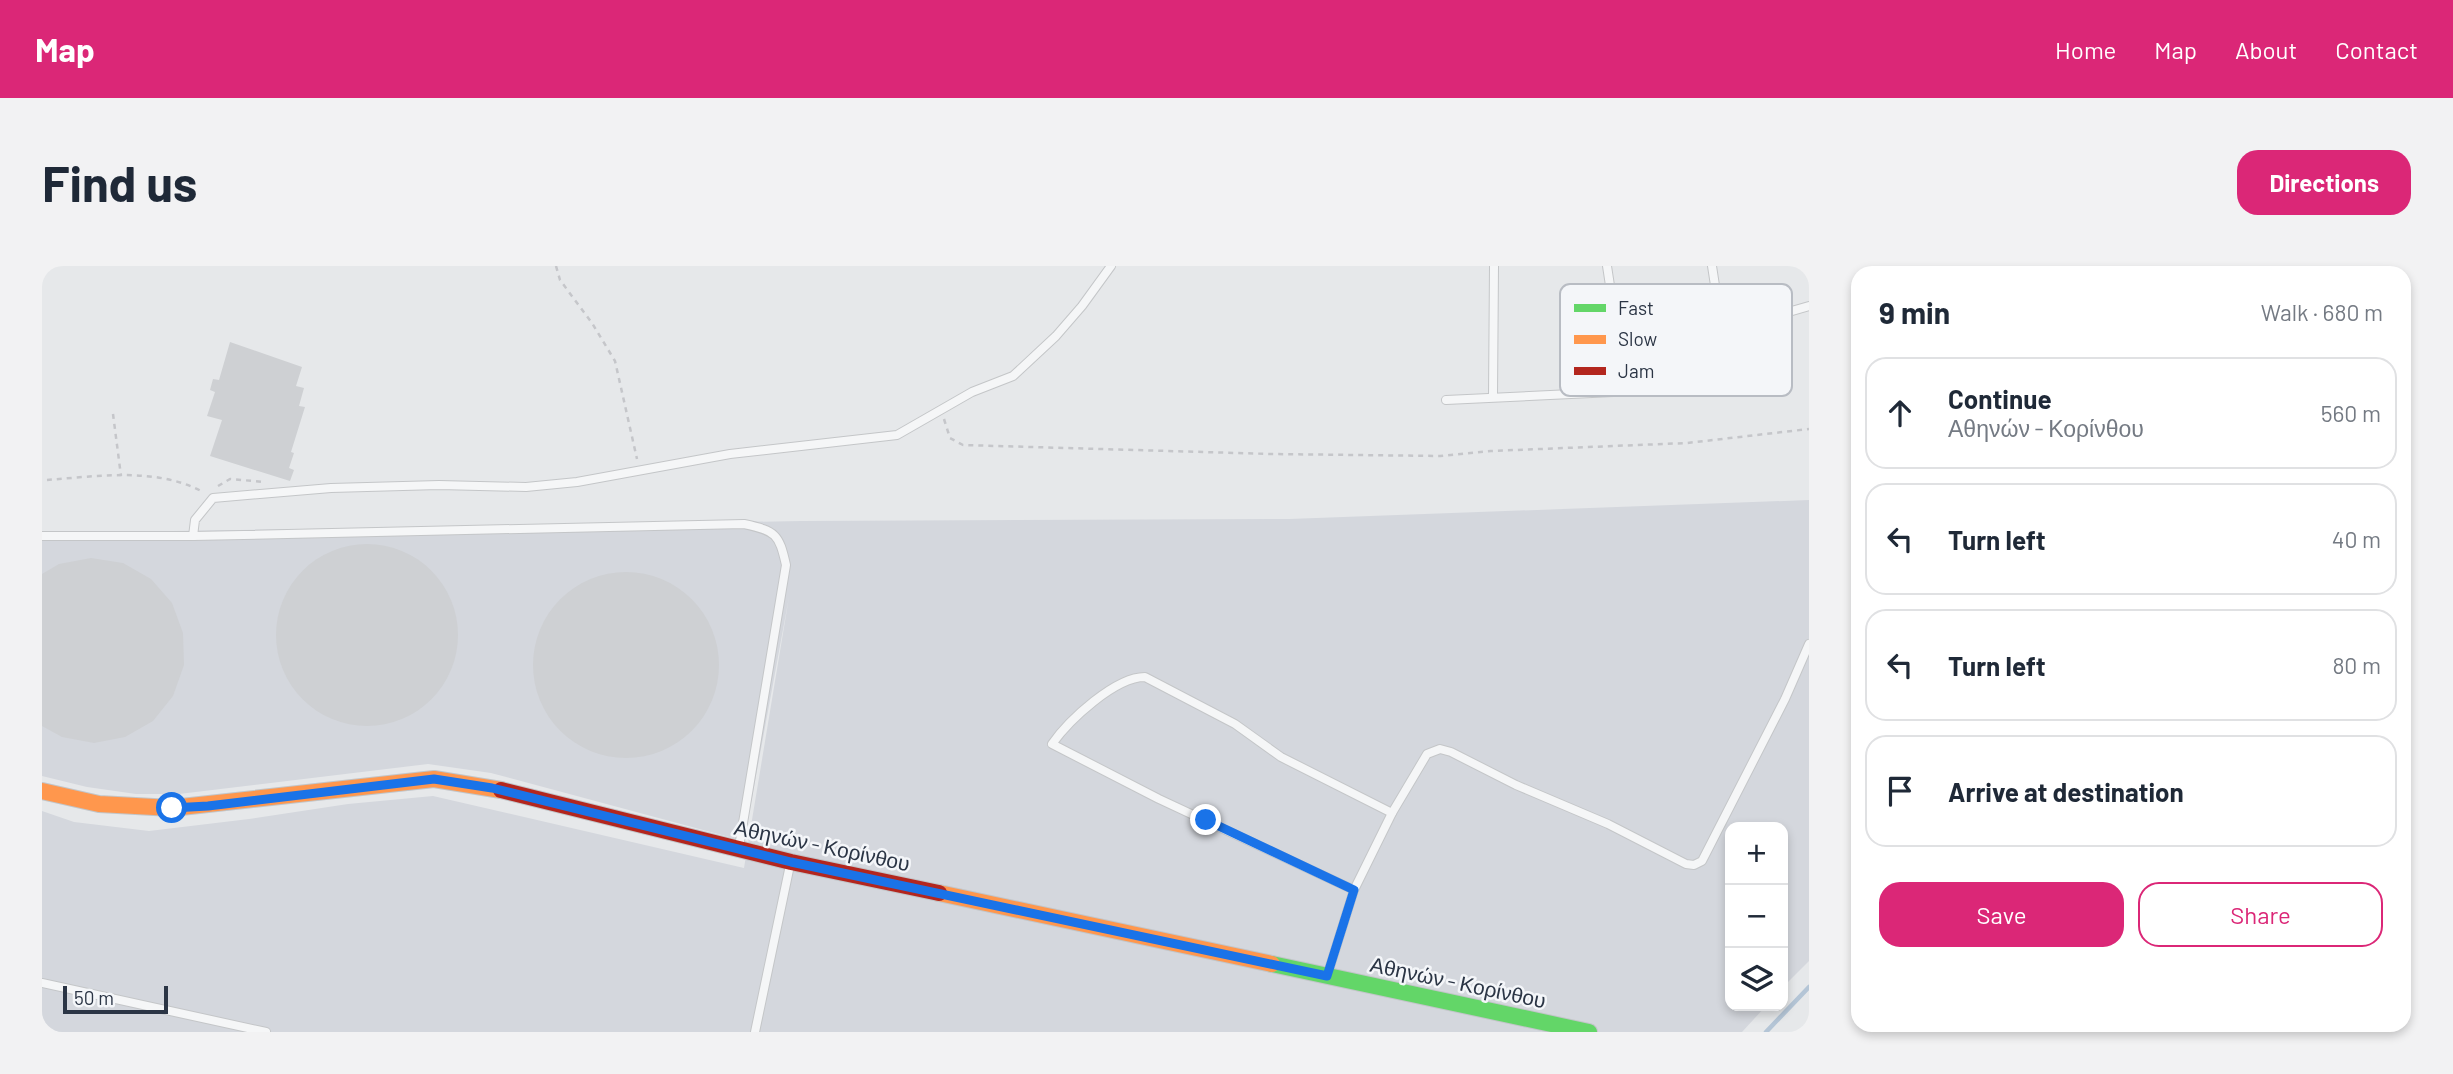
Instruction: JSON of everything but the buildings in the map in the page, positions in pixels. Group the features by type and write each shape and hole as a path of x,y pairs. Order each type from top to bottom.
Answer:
{"main road":[{"name":"Αθηνών - Κορίνθου","path":"42,791 99,804 172,808 434,779 492,788 791,862 1589,1032"}],"lane":[{"path":"193,536 195,520 213,498 331,488 439,485 526,487 576,482 730,454 897,435 972,392 1013,376 1056,336 1111,266"},
{"path":"1493,397 1494,266"},
{"path":"1607,266 1610,284"},
{"path":"1712,266 1715,284"},
{"path":"1792,311 1809,306"},
{"path":"1446,400 1560,393"},
{"path":"42,537 744,524 764,528 776,534 786,565 739,850"},
{"path":"1327,976 1354,890 1392,813 1427,754 1434,750 1445,750 1516,785 1608,824 1686,863 1698,864 1748,774 1809,644"},
{"path":"1354,890 1159,799 1052,744 1091,704 1129,680 1145,677 1235,724 1281,757 1392,813"},
{"path":"755,1032 791,862"},
{"path":"42,983 267,1032"}],"path":[{"path":"555,266 560,280 593,323 615,361 640,469"},
{"path":"943,409 950,438 963,444 1271,454 1440,457 1491,451 1687,443 1809,429"},
{"path":"113,414 121,475"},
{"path":"47,480 147,476 191,485 213,498"}],"shaded area":[{"path":"1809,500 1809,961 1788,982 1788,822 1725,822 1725,1011 1761,1011 1742,1032 42,1032 42,811 74,822 149,831 348,804 433,796 744,868 789,597 744,841 491,773 428,764 179,794 136,794 87,787 42,776 42,538 173,531 802,521 1289,519"}],"waterway":[{"path":"1766,1032 1809,987"}],"traffic: fast":[{"path":"1272,964 1589,1032"}],"traffic: slow":[{"path":"42,791 99,804 172,808 434,779 501,790"},
{"path":"939,893 1272,964"}],"traffic: jam":[{"path":"501,790 791,862 939,893"}],"route":[{"path":"172,808 434,779 492,788 791,862 1327,976 1354,890 1206,820"}]}
